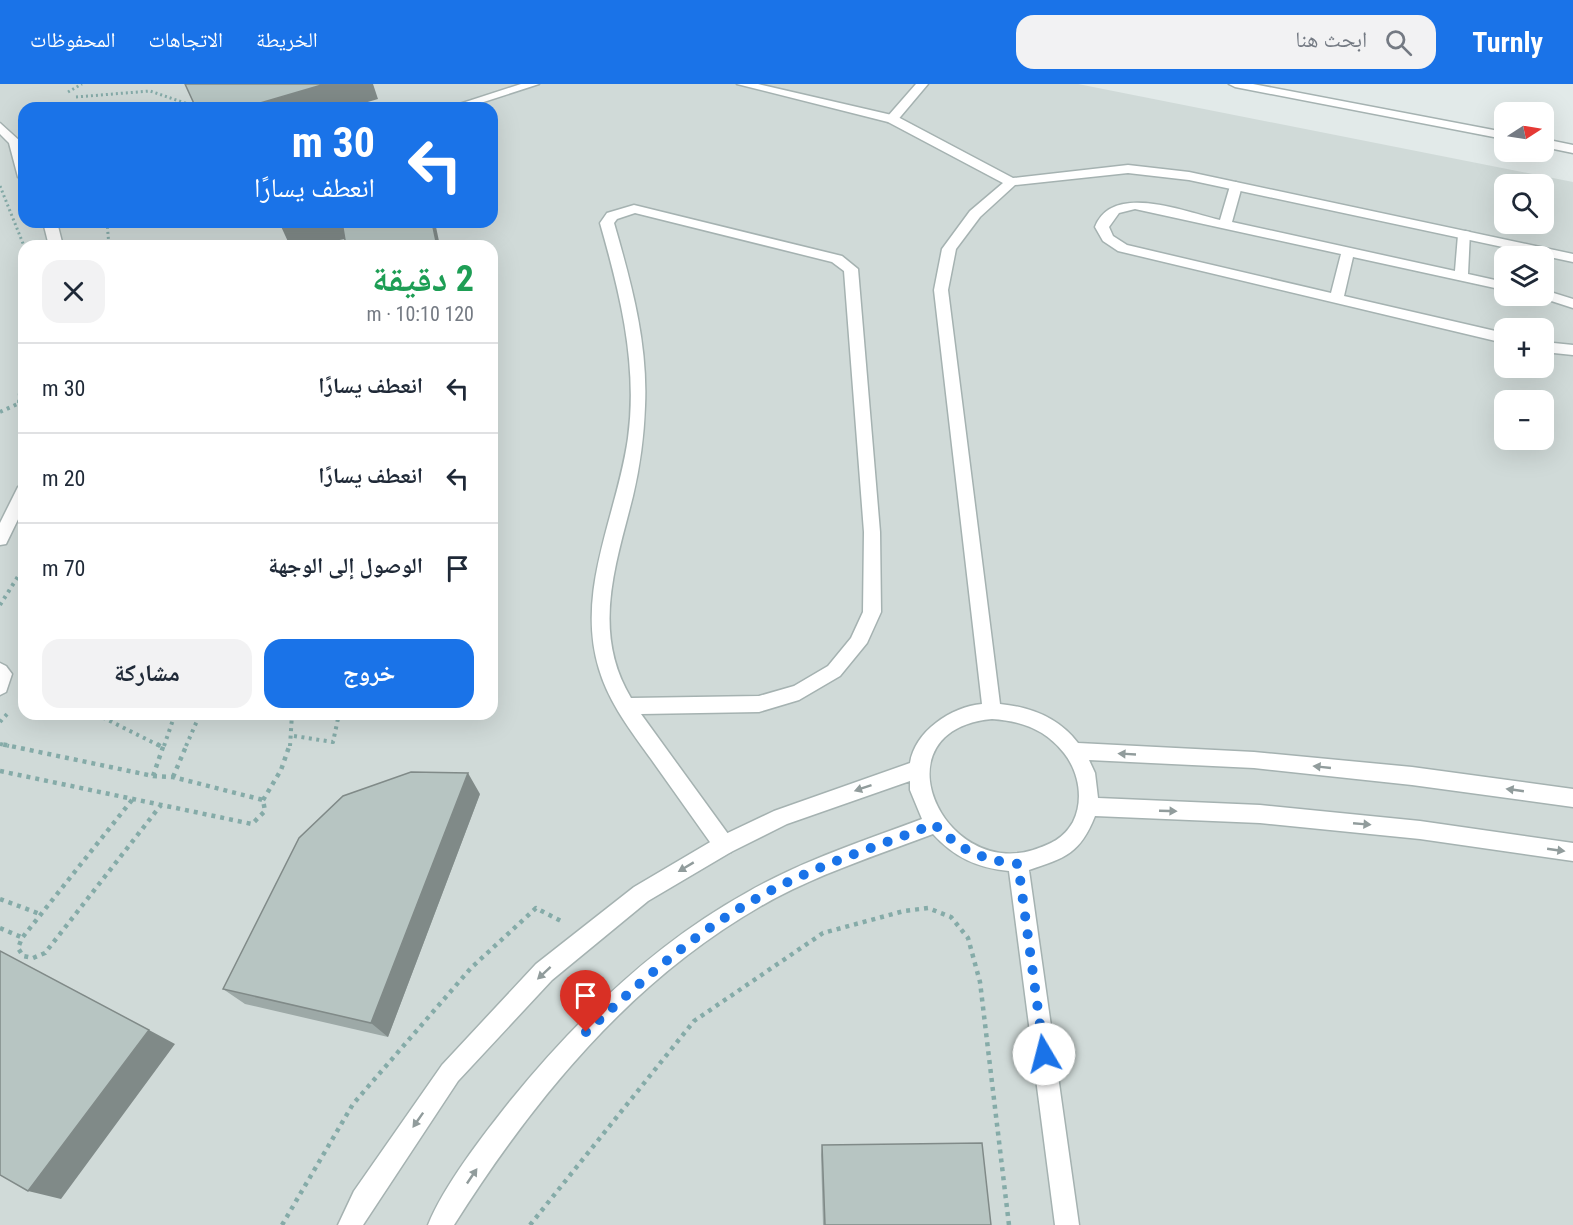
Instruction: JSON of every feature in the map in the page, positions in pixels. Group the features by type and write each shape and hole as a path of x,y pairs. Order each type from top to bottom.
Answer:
{"street":[{"path":"473,102 533,84"},
{"path":"743,84 892,119 1011,182"},
{"path":"892,119 922,84"},
{"path":"1235,84 1494,134"},
{"path":"0,127 15,142 18,154"},
{"path":"1554,145 1573,149"},
{"path":"992,711 941,290 949,249 975,214 1011,182 1069,174 1128,170 1189,176 1573,258"},
{"path":"1225,225 1236,186"},
{"path":"1494,284 1135,205 1117,208 1105,215 1102,226 1108,238 1123,248 1494,336"},
{"path":"625,706 759,704 799,692 834,671 858,643 872,612 872,532 851,270 837,259 634,209 612,216 607,223 626,288 637,344 639,404 631,469 601,575 597,614 605,661 625,706 724,845"},
{"path":"1461,276 1465,235"},
{"path":"1337,298 1348,252"},
{"path":"1554,297 1573,304"},
{"path":"1554,348 1573,350"},
{"path":"0,539 18,503"},
{"path":"0,671 3,674 0,687"},
{"path":"992,711 1015,713 1038,721 1058,734 1074,751 1084,769 1089,788 1088,807 1081,829 1065,847 1043,859 1018,864 986,860 957,846 934,824 924,807 919,788 919,769 927,746 943,727 965,715 992,711"},
{"path":"1074,751 1266,761 1412,776 1573,798"},
{"path":"350,1225 363,1200 450,1073 544,972 641,894 724,845 781,817 919,769"},
{"path":"1088,807 1271,816 1420,830 1573,852"},
{"path":"440,1225 507,1124 586,1032 668,957 754,900 811,872 934,824"},
{"path":"1018,864 1067,1225"}],"path":[{"path":"68,92 82,84"},
{"path":"76,98 150,91 182,102"},
{"path":"0,186 22,240"},
{"path":"0,412 18,403"},
{"path":"0,605 18,576"},
{"path":"108,720 162,747"},
{"path":"153,776 173,720"},
{"path":"173,777 197,720"},
{"path":"0,771 252,824 265,811 263,800 282,772 294,736 293,720"},
{"path":"294,736 333,742 338,720"},
{"path":"0,744 153,776 173,777 263,800"},
{"path":"132,800 22,938 18,948 23,956 33,958 45,953 161,805"},
{"path":"0,899 40,914"},
{"path":"282,1225 353,1104 471,968 536,908 590,936"},
{"path":"530,1225 694,1021 823,933 904,911 928,908 951,917 968,938 980,982 1009,1225"},
{"path":"0,928 22,938"}],"shaded area":[{"path":"0,84 1078,84 1533,174 1494,174 1494,234 1554,234 1554,178 1573,182 1573,1225 0,1225"}],"building":[{"path":"185,84 325,84 264,102 193,102"},
{"path":"343,228 433,228 436,240 345,240"},
{"path":"411,772 468,773 371,1023 223,989 299,838 343,796"},
{"path":"0,951 149,1030 28,1191 0,1175"},
{"path":"982,1143 991,1225 825,1225 822,1145"}],"route":[{"path":"586,1032 668,957 754,900 811,872 934,824 957,846 986,860 1018,864 1044,1054"}]}
